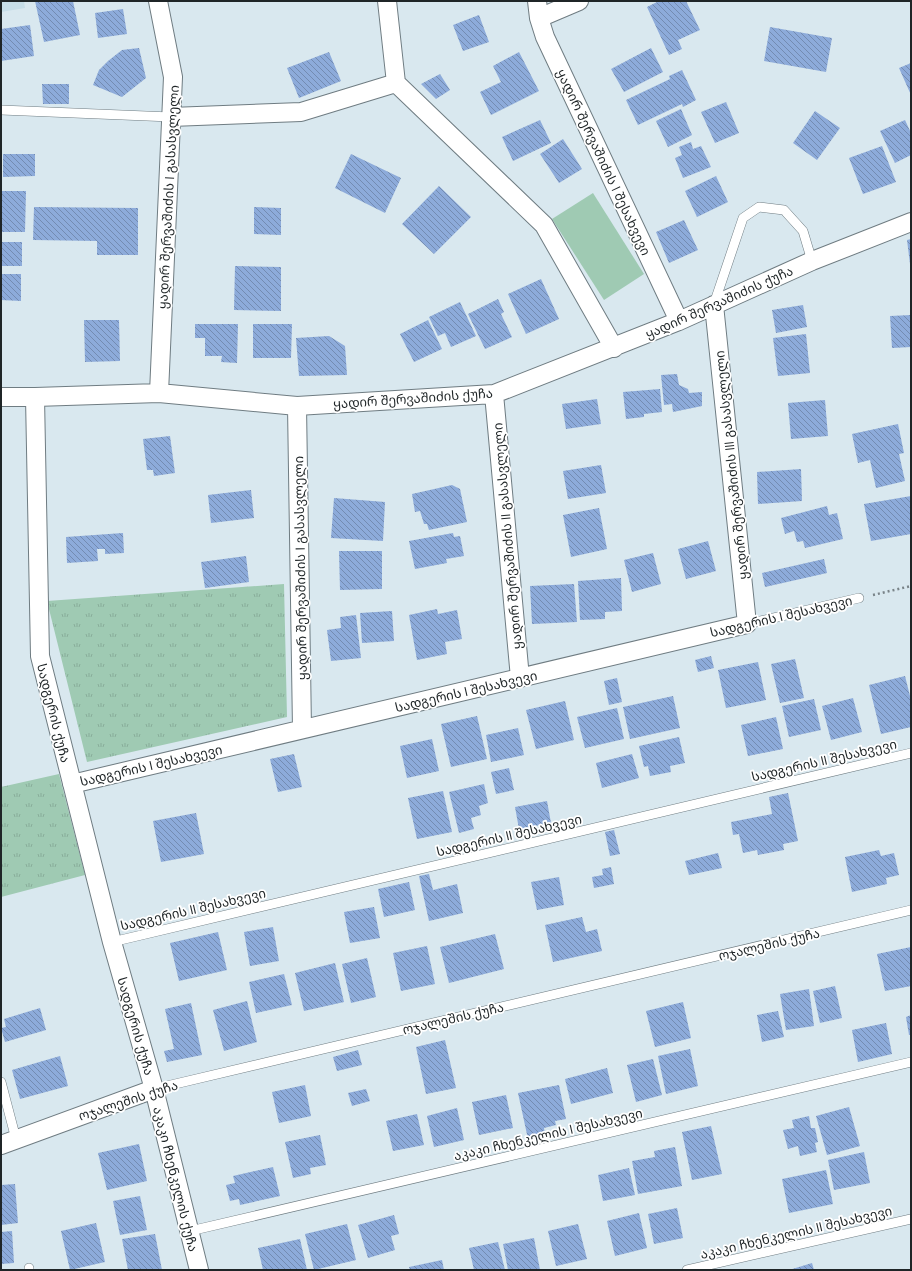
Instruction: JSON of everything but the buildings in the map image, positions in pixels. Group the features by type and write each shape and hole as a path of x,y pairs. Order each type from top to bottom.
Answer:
{"street":[{"name":"ყადირ შერვაშიძის I გასასვლელი","path":"158,1 173,77 159,393"},
{"path":"387,1 396,83 544,225 614,348"},
{"path":"538,9 579,1"},
{"name":"ყადირ შერვაშიძის I შესახვევი","path":"538,9 545,37 679,321"},
{"path":"171,117 301,112 396,83"},
{"name":"ყადირ შერვაშიძის ქუჩა","path":"1,397 35,398 159,393 297,406 494,394 614,348 679,321 812,261 911,222"},
{"name":"ყადირ შერვაშიძის III გასასვლელი","path":"714,305 747,624"},
{"name":"ყადირ შერვაშიძის II გასასვლელი","path":"494,394 520,678"},
{"name":"სადგერის ქუჩა","path":"35,398 36,528 40,656 112,942 154,1089"},
{"name":"ყადირ შერვაშიძის I გასასვლელი","path":"297,406 302,729"},
{"name":"სადგერის I შესახვევი","path":"72,784 747,624"},
{"name":"ოჯალეშის ქუჩა","path":"9,1142 154,1089"},
{"name":"აკაკი ჩხენკელის ქუჩა","path":"154,1089 199,1270"}],"lane":[{"path":"1,110 171,117"},
{"path":"714,305 743,218 759,207 784,210 803,231 812,261"},
{"name":"სადგერის I შესახვევი","path":"747,624 859,598"},
{"name":"სადგერის II შესახვევი","path":"112,942 911,752"},
{"name":"ოჯალეშის ქუჩა","path":"154,1089 911,910"},
{"name":"აკაკი ჩხენკელის I შესახვევი","path":"190,1231 911,1062"},
{"path":"1,1082 9,1142"},
{"name":"აკაკი ჩხენკელის II შესახვევი","path":"687,1270 911,1219"}],"path":[{"path":"859,598 911,586"}],"shaded area":[{"path":"1,1 24,1 25,8 1,12"}],"green space":[{"path":"593,193 644,274 604,300 552,219"},
{"path":"284,584 287,717 87,762 47,601"},
{"path":"59,774 85,875 1,897 1,787"}]}
